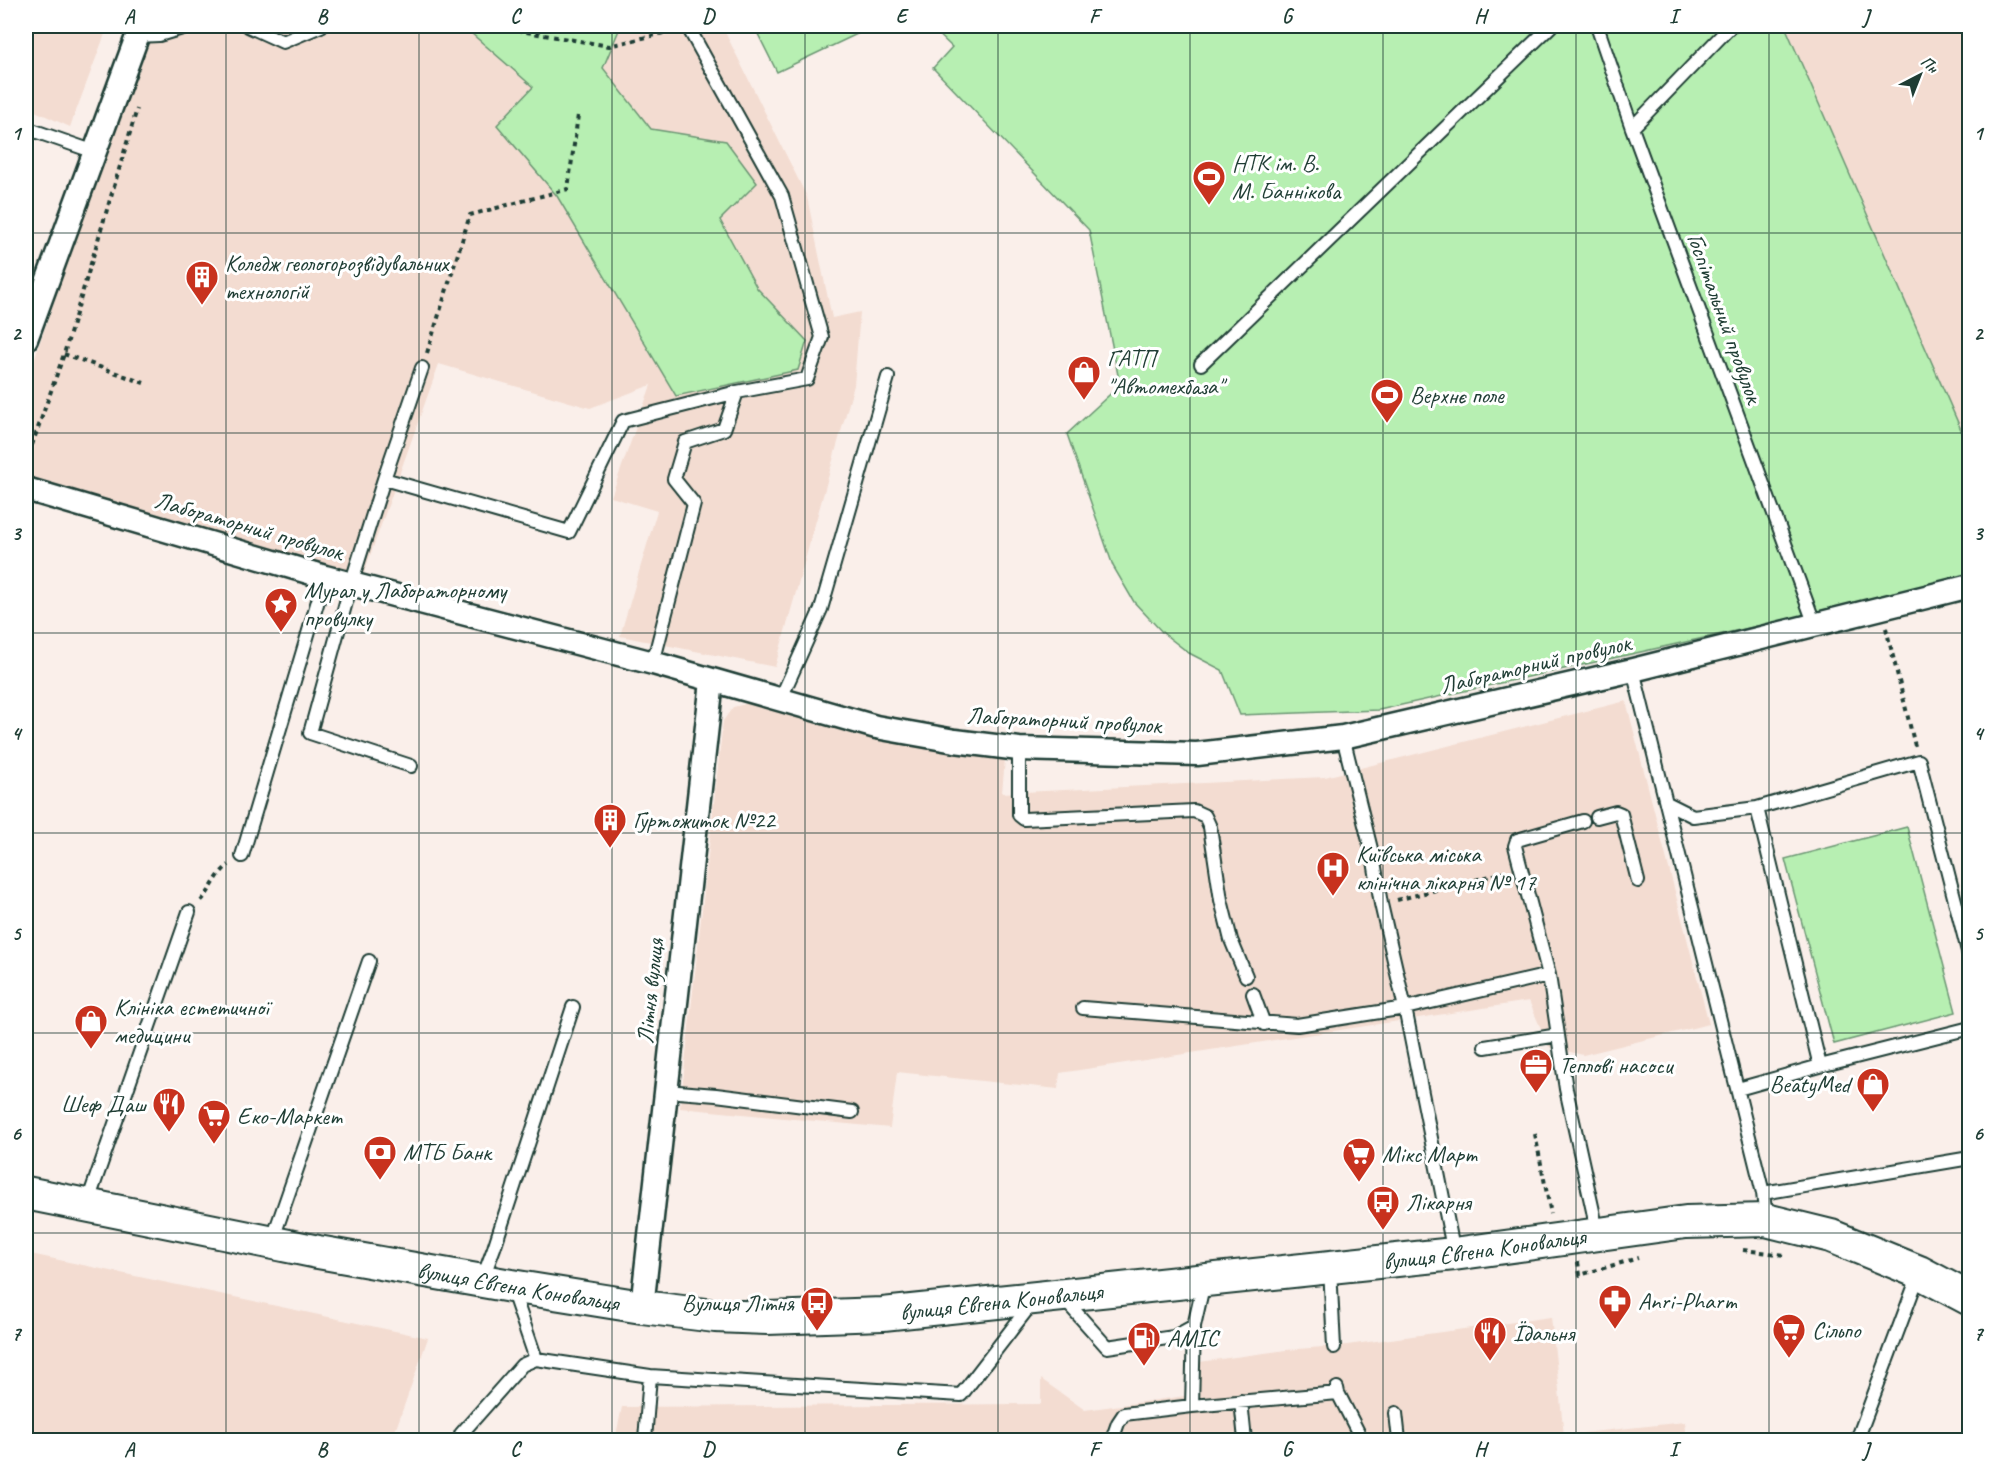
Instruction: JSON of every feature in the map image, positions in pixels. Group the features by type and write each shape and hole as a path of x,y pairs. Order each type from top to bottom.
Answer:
{"main road":[{"name":"вулиця Євгена Коновальця","path":"26,1193 496,1284 714,1316 812,1317 883,1314 1048,1297 1454,1254 1597,1236 1765,1207 1919,1272 1970,1299"}],"street":[{"path":"26,339 139,31"},
{"name":"Лабораторний провулок","path":"26,489 326,577 653,663 876,727 955,741 1019,749 1197,754 1343,737 1633,670 1970,586"},
{"name":"Літня вулиця","path":"642,1307 712,681"}],"lane":[{"path":"139,31 159,35 189,26"},
{"path":"248,26 284,42 321,26"},
{"path":"1201,364 1551,26"},
{"path":"1632,128 1731,26"},
{"path":"384,479 569,532 623,421 737,392 807,379 822,337 782,196 688,27"},
{"name":"Госпітальний провулок","path":"1602,28 1632,128 1815,625"},
{"path":"26,128 95,152"},
{"path":"411,766 310,733 351,584 422,368"},
{"path":"780,700 820,609 888,377"},
{"path":"653,663 694,504 674,479 685,442 724,429 737,392"},
{"path":"242,856 326,577"},
{"path":"1633,670 1738,1089 1765,1207 1970,1158"},
{"path":"1343,737 1373,853 1381,904 1405,1008 1454,1254"},
{"path":"1019,749 1019,815 1024,819 1194,811 1204,816 1210,826 1221,900 1231,940 1246,976"},
{"path":"1667,803 1694,816 1757,808 1919,761 1970,959"},
{"path":"1757,808 1820,1066"},
{"path":"1597,817 1616,812 1622,816 1638,881"},
{"path":"1583,820 1517,840 1515,846 1549,975 1566,1089 1597,1236"},
{"path":"86,1205 189,912"},
{"path":"272,1242 369,961"},
{"path":"1083,1008 1297,1025 1405,1008 1549,975"},
{"path":"1253,994 1264,1024"},
{"path":"536,1359 496,1284 494,1248 573,1008"},
{"path":"1738,1089 1970,1028"},
{"path":"1485,1047 1558,1035"},
{"path":"666,1091 852,1112"},
{"path":"1330,1267 1334,1347"},
{"path":"1857,1440 1919,1272"},
{"path":"1192,1406 1194,1326 1205,1280"},
{"path":"461,1434 522,1365 536,1359 650,1376 961,1395 1048,1297 1107,1347 1174,1337 1194,1326"},
{"path":"645,1440 650,1376"},
{"path":"1112,1440 1124,1414 1338,1390 1362,1440"},
{"path":"1241,1401 1245,1440"},
{"path":"1396,1413 1399,1440"}],"path":[{"path":"491,26 609,46 688,27"},
{"path":"26,462 64,354 139,103"},
{"path":"422,368 470,215 568,189 578,115"},
{"path":"64,354 144,383"},
{"path":"1881,608 1919,761"},
{"path":"189,912 211,891 221,870 242,856"},
{"path":"1381,904 1521,868"},
{"path":"1535,1134 1551,1217"},
{"path":"1736,1250 1791,1256"},
{"path":"1580,1275 1641,1257"}],"shaded area":[{"path":"26,26 108,26 70,127 26,107"},
{"path":"149,26 564,26 619,30 627,26 722,26 807,197 832,318 860,312 854,385 775,667 620,636 657,511 611,497 651,385 590,408 439,364 362,578 26,477 26,383"},
{"path":"1785,26 1969,26 1969,448"},
{"name":"Київська міська клінічна лікарня № 17","path":"1626,701 1709,1024 1583,1055 1549,1047 1529,1001 1060,1073 1058,1089 897,1072 890,1128 680,1108 723,721 733,707 754,702 909,744 1005,759 1002,793 1325,777"},
{"path":"26,1253 428,1338 392,1440 26,1440"},
{"path":"1551,1317 1564,1435 1685,1422 1687,1440 615,1440 622,1407 1041,1404 1041,1379 1085,1410 1200,1394 1199,1362 1286,1350 1347,1345"}],"green space":[{"path":"463,26 627,26 619,30 603,68 651,129 726,141 757,183 720,220 757,288 807,341 798,370 676,396 557,196 497,125 533,87"},
{"path":"754,26 874,26 777,72"},
{"path":"930,26 1785,26 1969,448 1969,579 1379,710 1240,715 1222,670 1189,653 1163,633 1134,602 1113,566 1067,434 1120,385 1089,230 933,68 952,47"},
{"path":"1907,827 1956,1012 1834,1044 1785,859"}],"place":[{"name":"НТК ім. В. М. Баннікова","path":"1209,206"},
{"name":"Коледж геологорозвідувальних технологій","path":"202,306"},
{"name":"ГАТП \"Автомехбаза\"","path":"1084,401"},
{"name":"Верхнє поле","path":"1387,424"},
{"name":"Мурал у Лабораторному провулку","path":"281,633"},
{"name":"Гуртожиток №22","path":"610,849"},
{"name":"Київська міська клінічна лікарня № 17","path":"1333,897"},
{"name":"Клініка естетичної медицини","path":"91,1050"},
{"name":"Теплові насоси","path":"1536,1094"},
{"name":"BeatyMed","path":"1873,1113"},
{"name":"Шеф Даш","path":"169,1133"},
{"name":"Еко-Маркет","path":"214,1145"},
{"name":"МТБ Банк","path":"380,1181"},
{"name":"Мікс Март","path":"1359,1183"},
{"name":"Лікарня","path":"1383,1231"},
{"name":"Anri-Pharm","path":"1615,1330"},
{"name":"Вулиця Літня","path":"817,1332"},
{"name":"Сільпо","path":"1789,1359"},
{"name":"Їдальня","path":"1490,1362"},
{"name":"AMIC","path":"1144,1367"}]}
